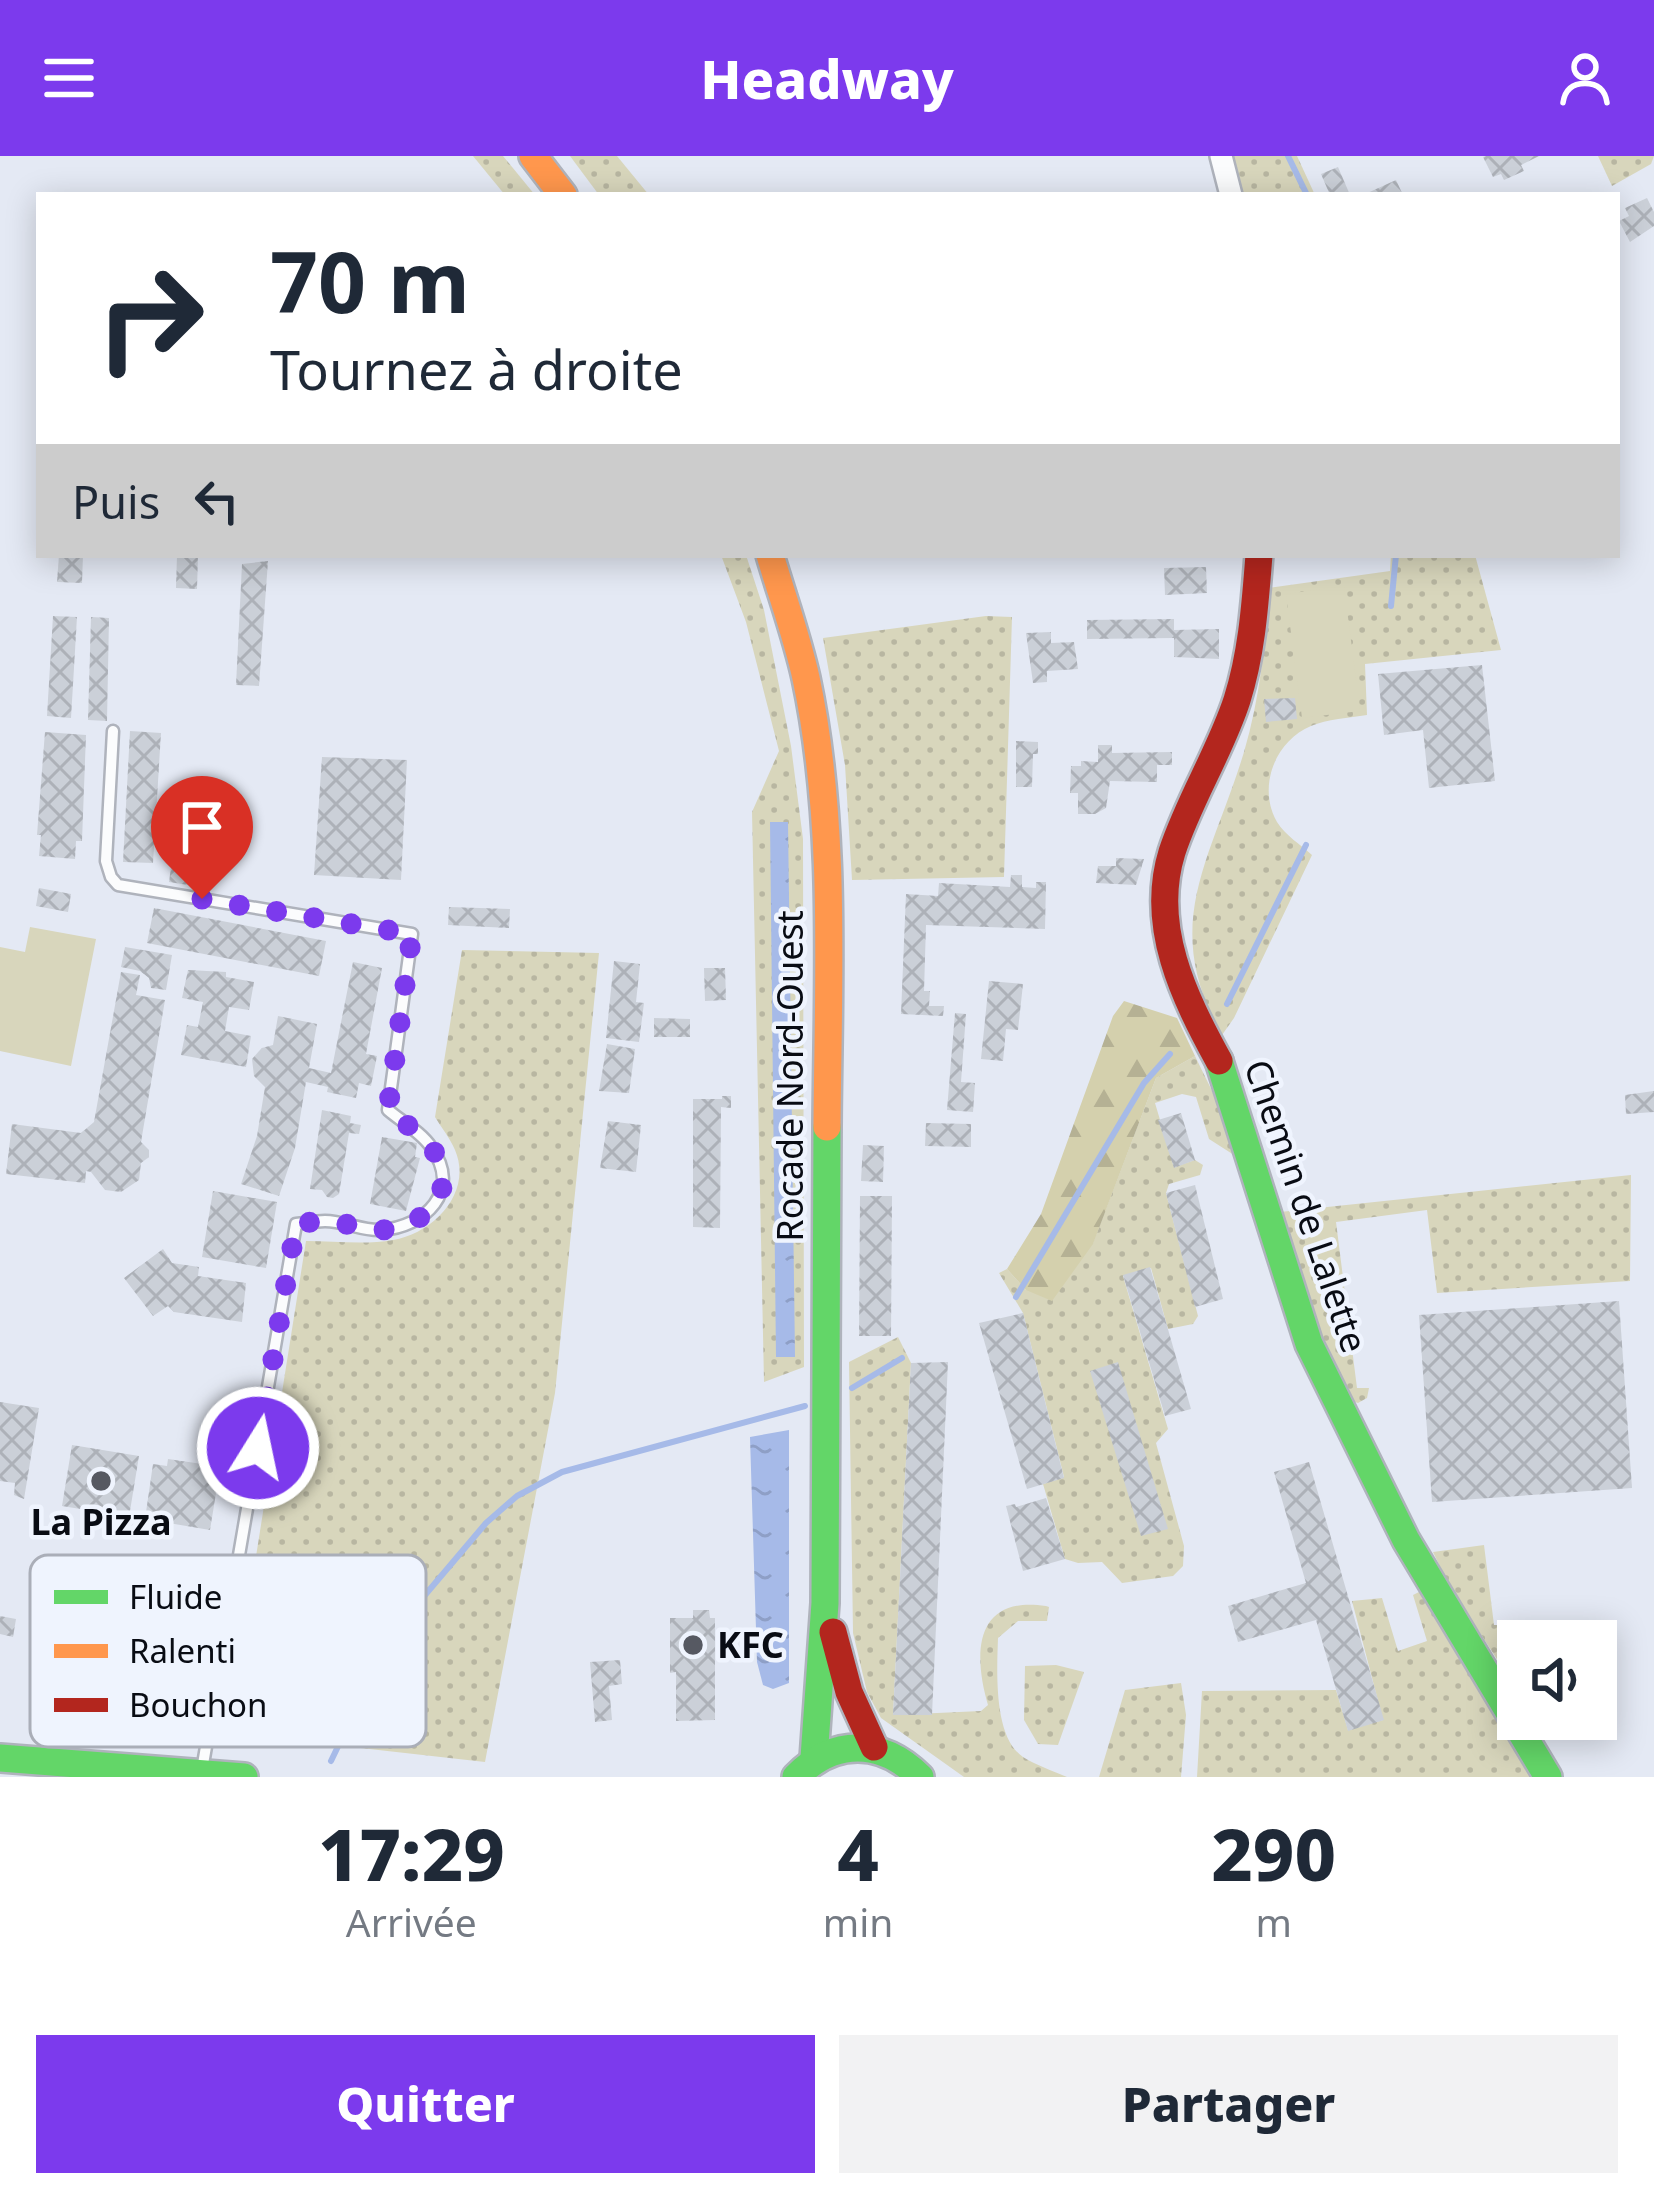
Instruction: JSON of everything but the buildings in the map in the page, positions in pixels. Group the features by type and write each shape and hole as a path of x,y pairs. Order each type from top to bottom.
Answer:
{"main road":[{"path":"532,156 561,192"},
{"name":"Rocade Nord-Ouest","path":"771,558 806,680 823,805 828,931 826,1604 805,1768"},
{"name":"Chemin de Lalette","path":"1259,558 1252,645 1236,703 1173,850 1166,882 1166,927 1174,964 1228,1083 1309,1344 1406,1540 1548,1777"},
{"name":"Rocade Nord-Ouest","path":"826,1604 849,1692 874,1747"},
{"path":"805,1768 833,1749 874,1747 894,1754 920,1777"},
{"path":"0,1757 244,1777"}],"street":[{"path":"1221,156 1230,192"}],"lane":[{"path":"113,731 106,861 118,885 412,934 388,1110 431,1147 441,1190 434,1208 415,1224 376,1231 327,1220 296,1224 239,1555"},
{"path":"202,1774 207,1747"}],"shaded area":[{"path":"473,156 503,156 533,192 503,192"},
{"path":"570,156 617,156 647,192 597,192"},
{"path":"1229,156 1297,156 1314,192 1239,192"},
{"path":"1598,156 1654,156 1651,164 1612,186"},
{"path":"722,558 747,558 764,610 791,746 803,839 804,1367 764,1382 752,812 779,751 746,622"},
{"path":"1391,558 1476,558 1501,650 1365,664 1367,715 1311,726 1279,754 1269,780 1271,808 1280,827 1312,855 1222,1035 1194,959 1193,925 1206,860 1254,712 1269,588 1390,571"},
{"path":"1344,586 1360,711 1302,718 1286,594"},
{"path":"986,616 1012,617 1004,877 852,880 845,765 823,638"},
{"path":"30,927 96,939 71,1066 0,1051 0,947 25,952"},
{"path":"462,950 599,953 555,1393 485,1762 352,1747 426,1747 426,1555 256,1555 306,1241 393,1240 435,1220 454,1195 459,1166 435,1117"},
{"path":"1195,1056 1234,1155 1209,1139 1196,1097 1182,1094 1155,1103 1174,1167 1195,1160 1203,1165 1200,1175 1169,1184 1166,1193 1198,1316 1193,1324 1168,1329 1151,1268 1123,1276 1168,1429 1156,1443 1184,1546 1183,1566 1173,1576 1122,1583 1102,1562 1065,1559 1043,1484 1064,1477 1023,1313 999,1273 1007,1269 1026,1290 1093,1243 1156,1078"},
{"path":"1631,1175 1630,1281 1437,1293 1427,1210 1336,1222 1357,1388 1369,1388 1367,1398 1358,1403 1348,1400 1317,1336 1280,1212"},
{"path":"898,1337 911,1363 893,1715 981,1711 988,1705 981,1648 992,1619 1022,1605 1049,1607 1047,1621 1018,1621 998,1638 999,1702 1013,1747 1028,1760 1067,1777 964,1777 881,1718 867,1692 853,1633 849,1362"},
{"path":"1484,1545 1497,1625 1497,1659 1449,1585 1433,1552"},
{"path":"1421,1591 1497,1716 1497,1740 1512,1740 1534,1777 1197,1777 1202,1691 1336,1690 1348,1730 1383,1720 1352,1601 1382,1598 1398,1651 1427,1641 1413,1595"},
{"path":"1056,1665 1084,1672 1058,1745 1038,1744 1024,1720 1025,1666"},
{"path":"1181,1683 1186,1715 1181,1777 1099,1777 1125,1690"}],"green space":[{"path":"1124,1001 1177,1018 1195,1056 1156,1078 1093,1244 1052,1301 1026,1290 1007,1269 1041,1214 1113,1016"}],"water":[{"path":"770,822 788,822 795,1357 776,1357"},
{"path":"789,1430 789,1683 773,1689 763,1685 757,1662 750,1437"}],"waterway":[{"path":"1288,156 1306,192"},
{"path":"1391,606 1396,558"},
{"path":"1227,1004 1306,845"},
{"path":"1016,1297 1144,1083 1170,1054"},
{"path":"852,1388 902,1358"},
{"path":"426,1594 486,1523 517,1496 562,1472 805,1406"},
{"path":"331,1761 338,1747"}],"traffic: fast":[{"path":"1219,1061 1309,1344 1406,1540 1548,1777"},
{"path":"814,1758 825,1603 827,1127"},
{"path":"796,1777 826,1755 858,1748 890,1755 920,1777"},
{"path":"0,1758 244,1777"}],"traffic: slow":[{"path":"533,156 561,192"},
{"path":"771,558 806,678 822,789 828,902 827,1127"}],"traffic: jam":[{"path":"1219,1061 1174,960 1165,907 1166,880 1179,833 1237,700 1249,646 1259,558"},
{"path":"833,1632 849,1692 874,1747"}],"place":[{"name":"La Pizza","path":"101,1481"},
{"name":"KFC","path":"693,1645"}],"route":[{"path":"202,899 412,934 388,1110 431,1147 440,1172 441,1190 434,1208 415,1224 376,1231 327,1220 296,1224 258,1448"}]}
